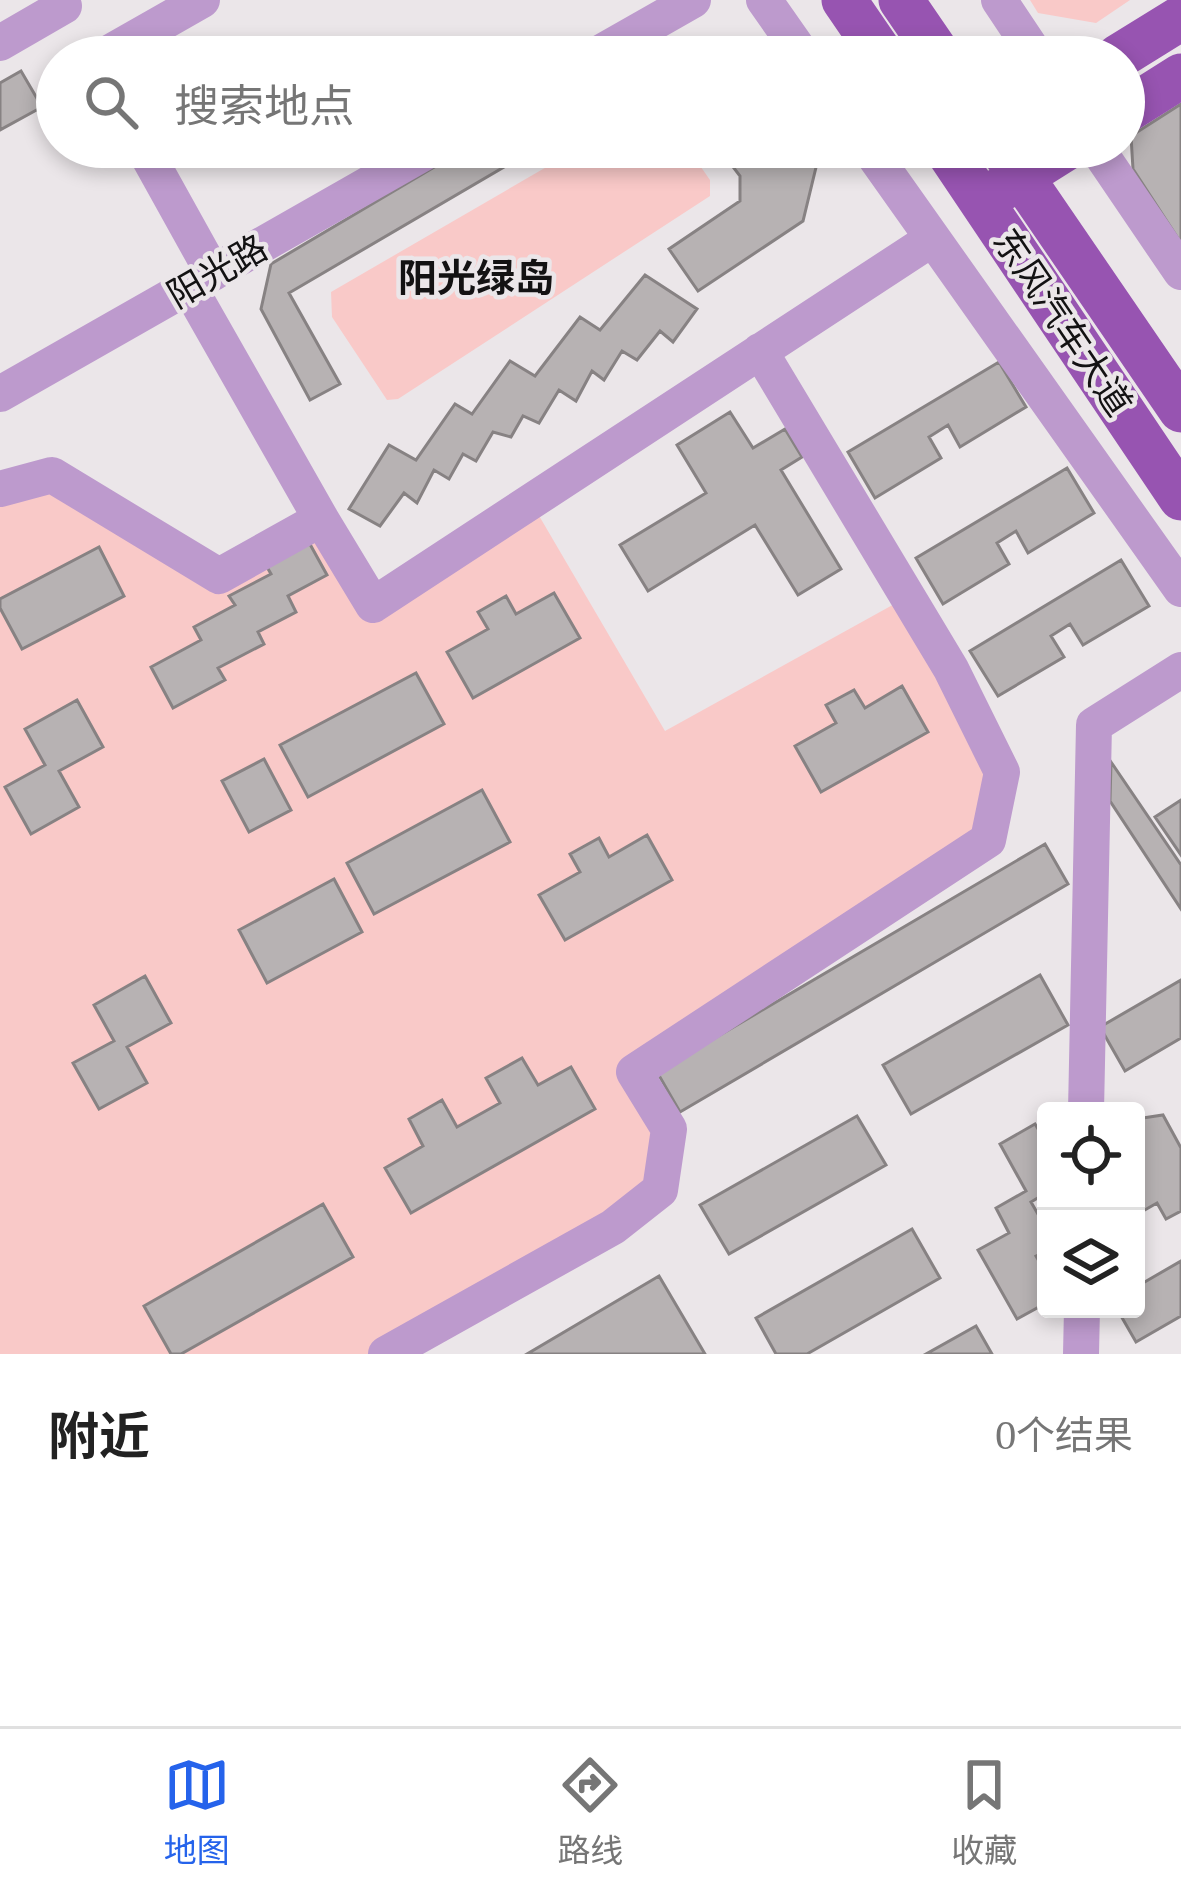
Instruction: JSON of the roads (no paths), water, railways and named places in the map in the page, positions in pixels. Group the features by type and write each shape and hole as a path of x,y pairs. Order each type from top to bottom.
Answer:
{"main road":[{"path":"844,0 869,36"},
{"path":"901,0 926,36"},
{"path":"1145,40 1181,18"},
{"path":"1145,99 1181,76"},
{"name":"东风汽车大道","path":"966,168 982,201 1181,498"},
{"path":"982,201 1007,168"},
{"name":"东风汽车大道","path":"1015,168 1181,410"}],"street":[{"path":"139,36 202,0"},
{"path":"630,36 693,0"},
{"path":"764,0 789,36"},
{"path":"998,0 1023,36"},
{"path":"0,43 62,3 80,36"},
{"path":"152,168 201,280 321,519 374,605 932,238"},
{"name":"阳光路","path":"0,394 397,168"},
{"path":"883,168 1181,589"},
{"path":"1110,168 1181,272"},
{"path":"386,1354 614,1227 660,1190 670,1129 634,1072 988,840 1002,772 951,669 760,351"},
{"path":"0,489 52,475 219,576 321,519"},
{"path":"1086,1102 1094,725 1181,670"},
{"path":"1082,1318 1082,1354"}],"district":[{"name":"阳光绿岛","path":"476,278"}]}
